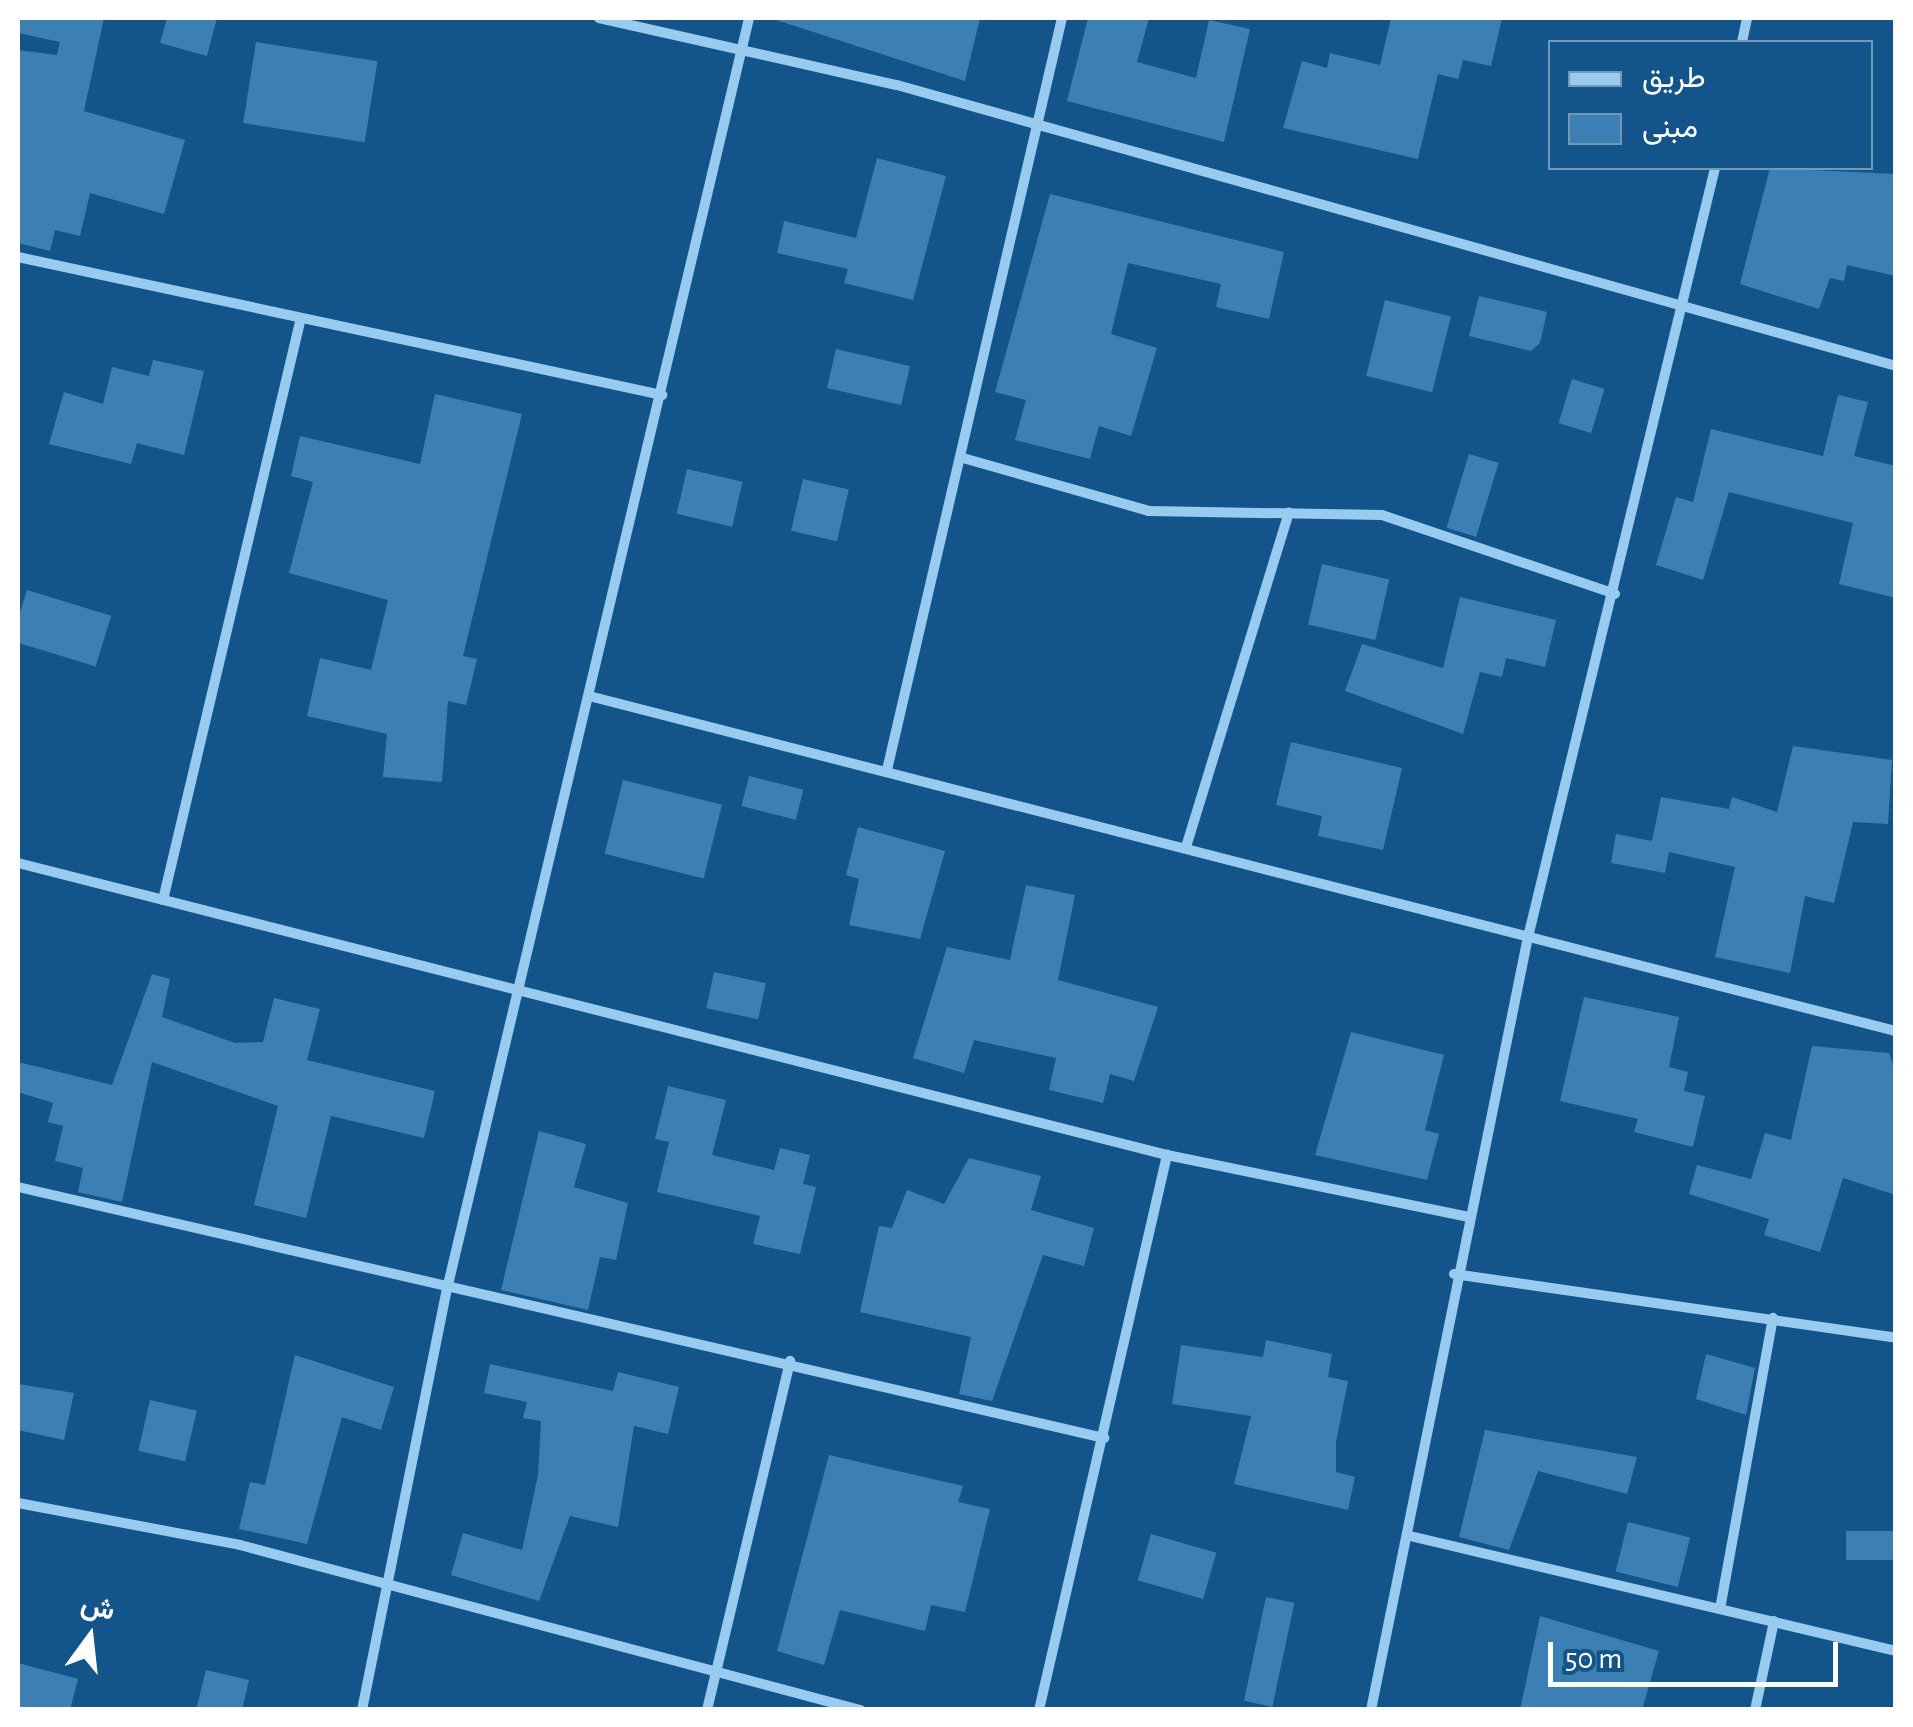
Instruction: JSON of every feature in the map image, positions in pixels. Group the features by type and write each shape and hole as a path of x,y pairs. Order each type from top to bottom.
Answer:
{"street":[{"path":"599,18 742,45 1686,301 1896,366"},
{"path":"362,1710 390,1588 448,1289 524,990 749,18"},
{"path":"888,770 1062,18"},
{"path":"1371,1710 1410,1536 1454,1274 1528,938 1686,301 1715,170"},
{"path":"18,256 300,322 662,395"},
{"path":"163,900 300,322"},
{"path":"963,458 1148,511 1382,515 1614,594"},
{"path":"1186,847 1289,512"},
{"path":"593,698 888,770 1896,1031"},
{"path":"18,863 1167,1155 1468,1218"},
{"path":"1039,1710 1167,1155"},
{"path":"18,1187 448,1289 790,1361 1104,1438"},
{"path":"1454,1274 1896,1338"},
{"path":"1720,1609 1773,1318"},
{"path":"708,1710 790,1361"},
{"path":"18,1503 240,1545 717,1677 860,1710"},
{"path":"1410,1536 1896,1651"},
{"path":"1754,1710 1774,1622"}],"building":[{"path":"18,18 104,18 84,111 185,140 164,214 90,193 80,236 55,230 50,251 18,243 18,50 57,55 60,42 18,33"},
{"path":"167,18 217,18 207,56 160,43"},
{"path":"770,18 980,18 965,81"},
{"path":"1088,18 1149,18 1137,62 1196,78 1209,20 1250,29 1224,142 1067,101"},
{"path":"1391,18 1502,18 1491,66 1463,60 1458,79 1438,74 1418,159 1283,128 1302,61 1327,68 1330,53 1380,65"},
{"path":"256,42 377,61 365,142 243,123"},
{"path":"877,158 946,176 913,300 844,283 848,269 777,253 784,221 856,238"},
{"path":"1769,170 1896,174 1896,276 1847,265 1844,281 1830,278 1819,309 1740,284"},
{"path":"1050,194 1284,252 1269,319 1216,307 1221,284 1128,263 1111,334 1157,348 1131,436 1099,426 1090,459 1015,440 1026,400 995,392"},
{"path":"1479,296 1547,312 1540,343 1531,351 1469,336"},
{"path":"1385,300 1451,316 1432,392 1366,376"},
{"path":"836,349 910,366 901,405 827,388"},
{"path":"153,360 204,371 184,455 137,443 131,464 49,444 64,392 103,404 112,367 149,376"},
{"path":"1572,379 1605,389 1591,433 1559,423"},
{"path":"435,394 522,414 463,656 477,659 466,705 448,701 442,782 383,777 387,734 307,716 320,658 371,670 388,600 289,573 313,482 291,476 300,436 420,464"},
{"path":"1838,395 1868,402 1854,456 1896,466 1896,598 1839,584 1853,523 1729,492 1703,580 1656,565 1676,497 1693,502 1711,429 1823,456"},
{"path":"1469,454 1499,463 1476,537 1446,528"},
{"path":"687,469 743,482 732,527 677,514"},
{"path":"803,479 849,490 837,541 791,531"},
{"path":"1322,564 1389,580 1375,640 1308,624"},
{"path":"27,590 111,616 96,666 18,643 18,619"},
{"path":"1460,597 1556,620 1545,667 1506,658 1502,677 1480,672 1463,734 1345,691 1362,644 1443,668"},
{"path":"1291,742 1402,768 1383,850 1318,836 1322,816 1276,805"},
{"path":"1793,746 1892,760 1888,824 1853,822 1834,903 1805,896 1790,973 1715,957 1735,867 1669,852 1665,873 1611,863 1616,834 1652,841 1661,797 1729,809 1732,797 1777,812"},
{"path":"749,776 803,790 796,820 742,806"},
{"path":"623,780 722,805 704,878 605,854"},
{"path":"858,827 945,851 920,939 849,925 859,879 846,875"},
{"path":"1026,885 1075,895 1058,980 1158,1007 1134,1081 1110,1074 1103,1103 1049,1090 1056,1058 974,1040 964,1073 913,1058 947,947 1010,960"},
{"path":"714,972 766,983 758,1019 706,1008"},
{"path":"152,974 170,979 162,1017 235,1043 263,1042 274,998 320,1009 307,1060 435,1091 424,1138 331,1116 306,1218 254,1205 278,1106 152,1062 122,1202 78,1192 83,1168 55,1161 63,1126 48,1122 53,1103 18,1092 18,1062 112,1085"},
{"path":"1584,997 1679,1017 1669,1067 1688,1072 1684,1091 1705,1096 1693,1147 1634,1132 1638,1119 1560,1101"},
{"path":"1351,1032 1444,1055 1425,1130 1439,1134 1427,1180 1315,1155"},
{"path":"1812,1046 1889,1053 1896,1073 1896,1195 1843,1178 1820,1252 1764,1235 1769,1219 1689,1194 1697,1165 1751,1179 1765,1133 1791,1140"},
{"path":"668,1086 726,1100 712,1155 774,1170 780,1148 810,1155 803,1184 816,1187 800,1254 753,1244 760,1216 657,1192 669,1142 655,1139"},
{"path":"539,1131 586,1144 574,1187 628,1203 616,1260 600,1257 588,1310 501,1290"},
{"path":"969,1158 1041,1176 1031,1210 1094,1228 1084,1266 1043,1255 992,1401 959,1394 971,1337 860,1312 879,1226 892,1228 907,1190 944,1204"},
{"path":"1266,1340 1332,1354 1328,1377 1348,1381 1336,1442 1336,1472 1355,1477 1348,1510 1234,1484 1251,1416 1172,1404 1181,1345 1263,1357"},
{"path":"1706,1354 1755,1368 1746,1415 1696,1399"},
{"path":"295,1355 394,1387 381,1430 342,1417 307,1544 239,1529 250,1482 265,1485"},
{"path":"490,1364 613,1391 618,1372 679,1387 668,1434 634,1426 618,1527 570,1516 539,1601 451,1575 463,1533 522,1550 538,1475 541,1421 523,1418 527,1402 484,1393"},
{"path":"18,1384 74,1393 64,1440 18,1430"},
{"path":"150,1400 197,1411 185,1461 138,1451"},
{"path":"1485,1430 1637,1457 1627,1494 1538,1471 1509,1550 1459,1537"},
{"path":"829,1455 963,1486 958,1502 990,1509 965,1612 931,1605 925,1631 840,1610 824,1665 777,1651"},
{"path":"1628,1522 1690,1537 1678,1587 1616,1571"},
{"path":"1846,1531 1896,1531 1896,1560 1846,1560"},
{"path":"1151,1534 1216,1553 1203,1599 1138,1580"},
{"path":"1266,1597 1294,1603 1272,1707 1244,1701"},
{"path":"1540,1616 1659,1651 1642,1710 1520,1710"},
{"path":"18,1663 78,1679 70,1710 18,1710"},
{"path":"206,1670 249,1680 242,1710 196,1710"}]}
